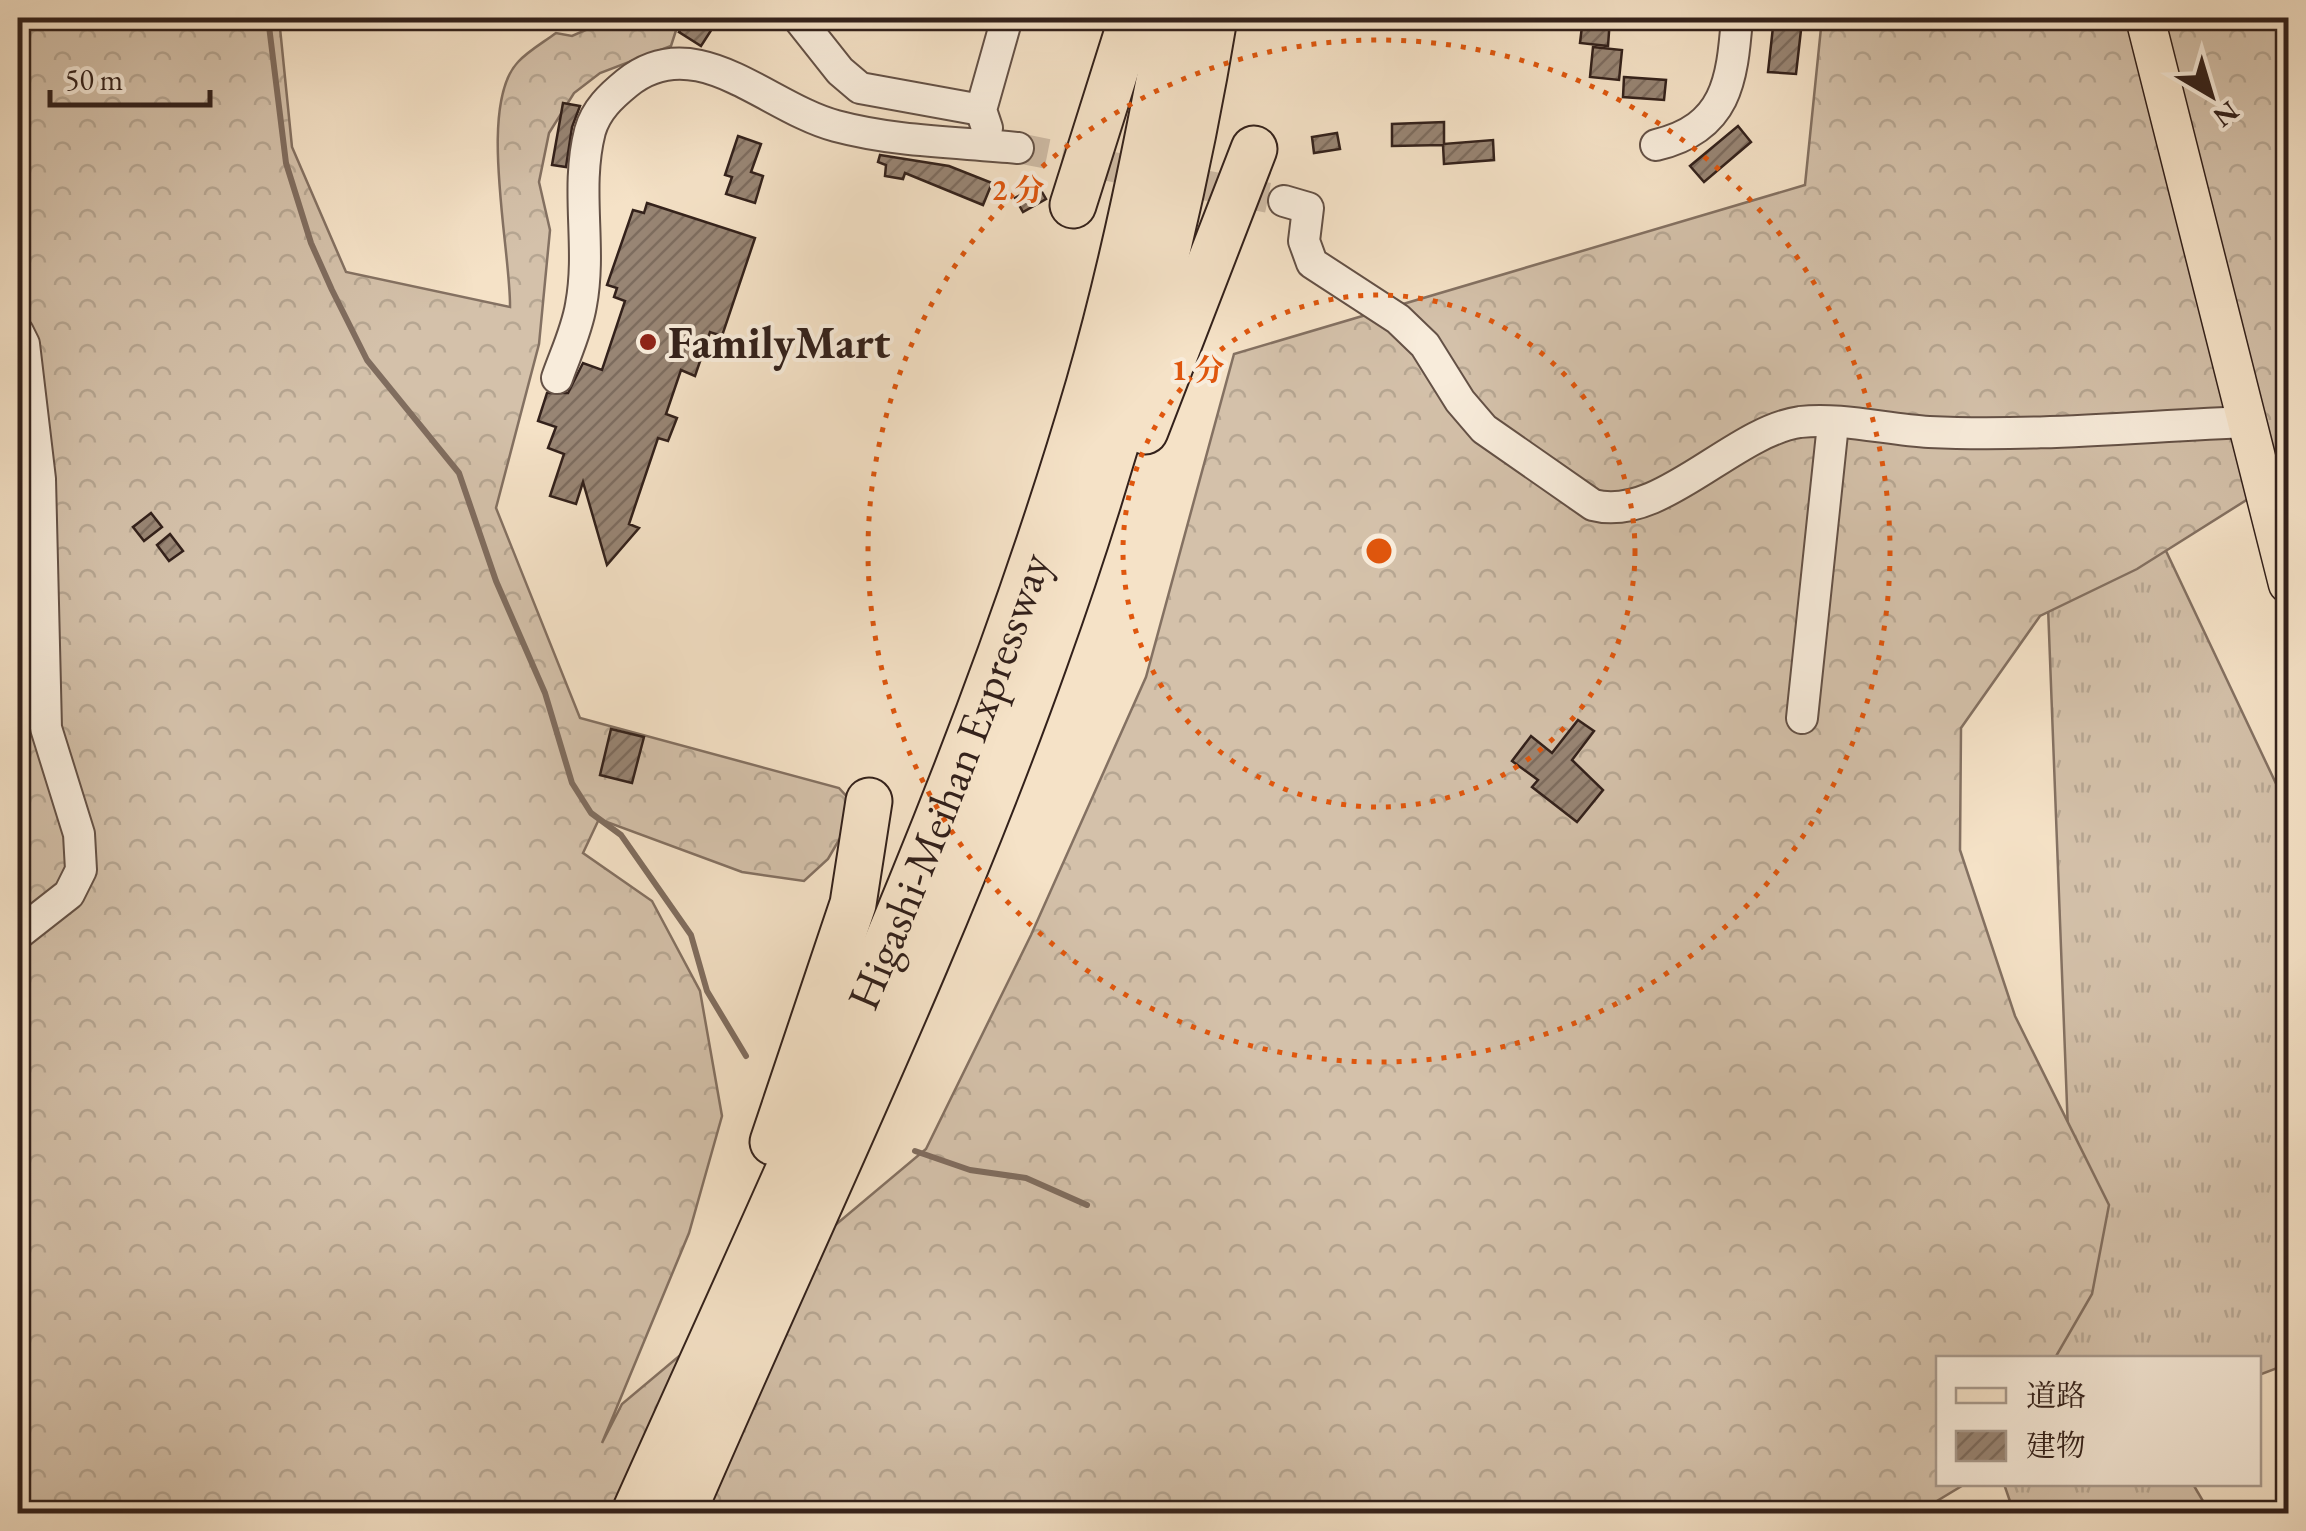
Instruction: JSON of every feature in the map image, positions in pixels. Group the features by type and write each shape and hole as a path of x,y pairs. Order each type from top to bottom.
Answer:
{"highway":[{"path":"1073,205 1132,18"},
{"name":"Higashi-Meihan Expressway","path":"634,1514 850,1034 1004,646 1089,384 1122,257 1171,18"},
{"name":"Higashi-Meihan Expressway","path":"682,1514 843,1154 992,799 1046,658 1124,414 1192,142 1214,18"},
{"path":"992,799 1032,716 1254,149"},
{"path":"663,1450 838,957 853,904 870,802"}],"main road":[{"path":"2146,18 2288,584"}],"street":[{"path":"557,378 581,306 580,190 590,130 602,106 643,71 670,61 706,65 834,126 964,146 1006,147 981,110 860,88 840,71 798,18"},
{"path":"981,110 1007,18"},
{"path":"1656,144 1681,139 1709,120 1732,80 1737,18"},
{"path":"1284,202 1308,208 1304,241 1312,263 1398,318 1425,345 1460,401 1484,429 1593,505 1620,508 1658,494 1756,435 1801,422 1931,432 2248,422"},
{"path":"18,332 24,344 40,479 46,728 79,834 81,870 69,894 18,934"},
{"path":"1802,718 1833,424"}],"green space":[{"path":"18,18 279,18 292,147 346,272 510,307 498,144 506,83 518,62 556,33 572,36 613,18 680,18 671,46 600,73 574,93 549,133 539,182 550,230 539,344 496,508 580,718 839,788 849,799 854,814 828,859 804,881 742,872 599,819 583,853 652,901 700,991 722,1116 689,1233 602,1443 622,1404 926,1149 1031,935 1146,677 1234,354 1805,185 1822,18 2288,18 2288,460 2275,482 2137,569 2040,616 1961,728 1960,850 2015,1016 2109,1205 2092,1294 2056,1356 1936,1356 1936,1486 1962,1486 1917,1513 18,1513"},
{"path":"2149,515 2288,809 2288,1364 2261,1374 2261,1356 2009,1356 2070,1184 2046,554"},
{"path":"2005,1486 2194,1486 2210,1513 2014,1513"}],"building":[{"path":"688,18 719,18 701,46 679,32"},
{"path":"1583,18 1610,18 1608,46 1580,43"},
{"path":"1773,27 1801,30 1796,74 1768,72"},
{"path":"1593,47 1622,50 1619,80 1590,77"},
{"path":"1624,77 1666,80 1664,100 1623,97"},
{"path":"563,103 580,106 572,127 566,167 552,165"},
{"path":"1444,122 1444,144 1493,140 1494,160 1444,164 1443,145 1392,146 1392,124"},
{"path":"1738,126 1751,142 1704,182 1690,166"},
{"path":"1337,133 1340,149 1314,153 1312,137"},
{"path":"738,136 761,144 751,172 763,176 755,203 726,194 732,177 725,175"},
{"path":"880,155 949,166 992,183 983,205 905,173 903,179 885,176 886,165 878,162"},
{"path":"1038,185 1046,199 1023,212 1015,198"},
{"path":"647,203 755,238 722,336 710,332 695,376 681,370 666,414 677,418 668,441 658,438 629,524 639,528 607,565 583,482 576,504 550,496 564,454 548,448 556,427 538,421 547,393 568,393 583,363 602,370 625,301 614,297 617,288 607,285 633,210 644,213"},
{"path":"151,513 162,527 144,541 133,527"},
{"path":"170,534 183,551 169,561 157,545"},
{"path":"1578,720 1594,731 1572,760 1603,790 1577,822 1532,787 1538,780 1512,761 1531,736 1552,753"},
{"path":"611,729 644,737 632,783 600,775"}],"waterway":[{"path":"268,18 286,163 311,243 332,290 367,360 459,473 496,581 545,693 572,783 591,813 621,835 691,935 707,991 746,1056"},
{"path":"915,1151 970,1170 1026,1178 1087,1205"}],"tunnel":[{"path":"1018,148 1284,201"}],"place":[{"name":"FamilyMart","path":"648,342"}]}
